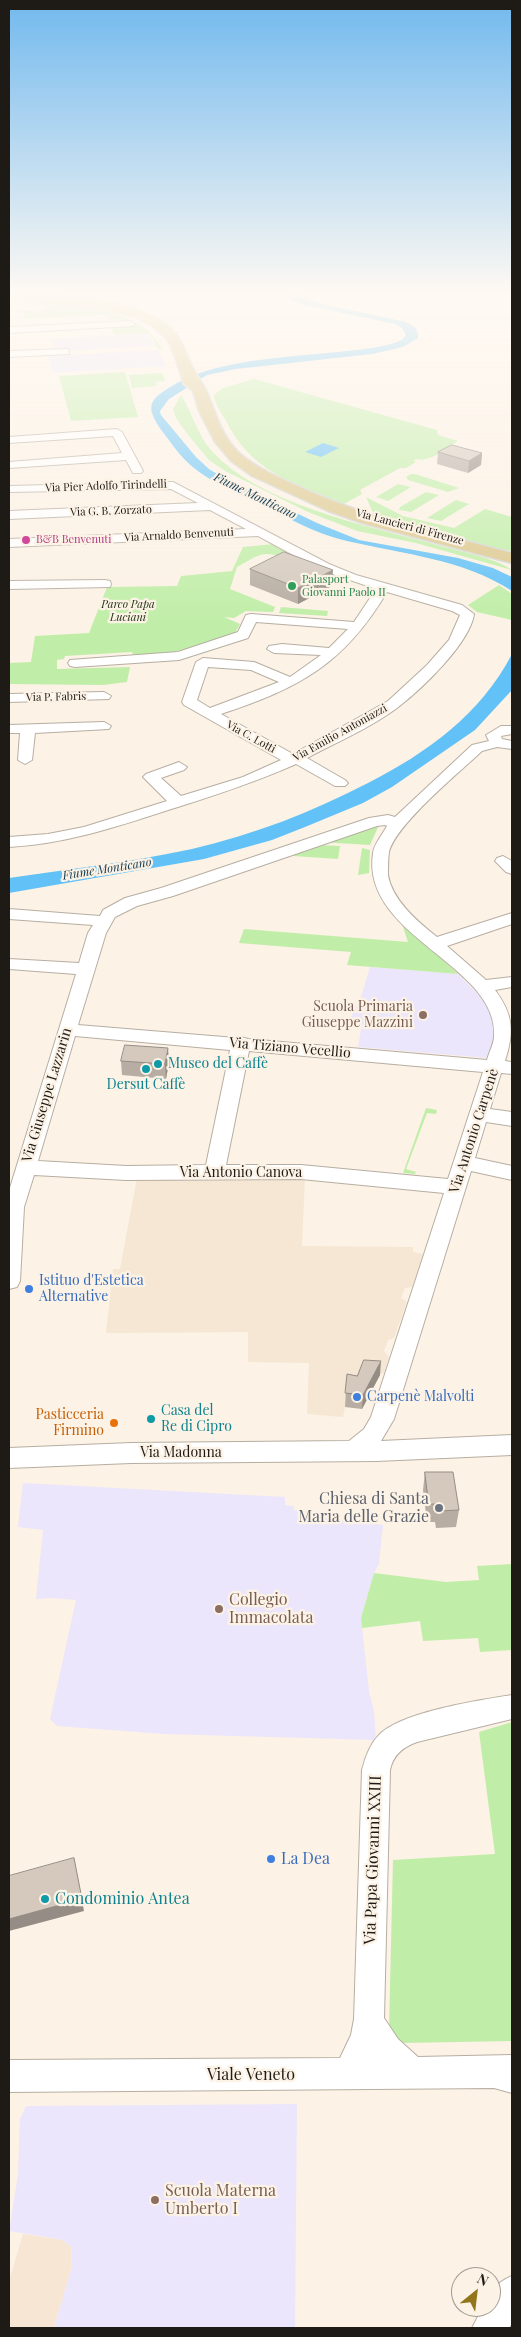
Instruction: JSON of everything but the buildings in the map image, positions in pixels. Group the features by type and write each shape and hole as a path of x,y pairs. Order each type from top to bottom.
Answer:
{"main road":[{"name":"Via Lancieri di Firenze","path":"202,403 222,442 236,458 258,473 308,497 368,520 453,543 509,555"},
{"name":"Via Lancieri di Firenze","path":"308,497 384,521 509,555"}],"street":[{"path":"9,440 117,432 137,471"},
{"path":"9,465 128,456"},
{"name":"Via Pier Adolfo Tirindelli","path":"9,489 168,484 279,542"},
{"name":"Via G. B. Zorzato","path":"9,515 213,506"},
{"name":"Via Arnaldo Benvenuti","path":"9,542 259,532"},
{"name":"Via Emilio Antoniazzi","path":"9,842 67,836 257,777 294,759 376,715 392,704 447,652 468,618 467,614 457,608 333,571 279,542"},
{"path":"9,585 105,584"},
{"path":"208,714 274,691 290,682 331,652 359,626 384,587"},
{"path":"75,663 179,656 243,635 251,618 359,626"},
{"path":"274,649 331,652"},
{"name":"Via C. Lotti","path":"290,682 254,666 203,662 190,702 208,714 340,783"},
{"name":"Via P. Fabris","path":"9,698 104,696"},
{"path":"9,729 104,726"},
{"path":"25,760 28,728"},
{"name":"Via Antonio Carpenè","path":"354,1451 372,1436 382,1419 480,1114 504,1067 503,1039 507,1026 490,995 397,910 384,884 380,869 381,854 387,838 396,825 477,748 509,737"},
{"path":"178,802 150,777 179,767"},
{"name":"Via Giuseppe Lazzarin","path":"9,1281 14,1207 96,933 103,921 115,910 131,902 288,852 374,821 388,820 396,825"},
{"path":"9,914 103,921"},
{"path":"434,944 512,918"},
{"path":"9,964 86,969"},
{"path":"480,986 512,982"},
{"name":"Via Tiziano Vecellio","path":"68,1030 241,1043 504,1067"},
{"path":"214,1173 241,1043"},
{"path":"480,1114 512,1119"},
{"path":"464,1162 512,1173"},
{"name":"Via Antonio Canova","path":"25,1167 93,1172 301,1172 456,1187"},
{"path":"382,1419 384,1433 388,1438 408,1449"},
{"name":"Via Madonna","path":"9,1458 130,1453 354,1451 512,1445"},
{"name":"Via Papa Giovanni XXIII","path":"348,2074 366,2038 369,2019 378,1758 392,1740 410,1732 512,1707"},
{"name":"Via Papa Giovanni XXIII","path":"369,2019 379,2042 388,2054 413,2074"},
{"name":"Viale Veneto","path":"9,2076 506,2073"},
{"path":"489,2328 512,2293"}],"shaded area":[{"name":"Scuola Primaria Giuseppe Mazzini","path":"370,967 458,974 485,1001 492,1012 496,1029 492,1052 488,1058 358,1047 362,1024 351,1023 351,1017 360,1000"},
{"path":"270,1176 275,1179 305,1176 302,1246 413,1247 413,1252 423,1254 412,1287 405,1288 401,1298 407,1302 394,1338 388,1340 384,1351 389,1357 384,1373 380,1375 362,1409 345,1407 343,1417 307,1414 309,1363 248,1362 248,1332 106,1333 113,1269 120,1269 137,1178"},
{"name":"Collegio Immacolata","path":"23,1483 285,1497 285,1505 294,1506 294,1510 312,1512 311,1516 383,1525 379,1564 374,1573 361,1618 376,1740 164,1734 57,1726 50,1719 76,1600 36,1599 43,1530 18,1527"},
{"name":"Scuola Materna Umberto I","path":"297,2104 295,2328 54,2328 72,2266 71,2247 63,2240 9,2231 18,2175 20,2119 26,2106"},
{"path":"23,2234 63,2240 71,2247 72,2266 54,2328 9,2328 9,2281"}],"green space":[{"path":"66,403 134,403 138,417 71,421"},
{"path":"176,403 186,403 199,431 212,451 232,469 256,485 314,510 344,520 495,561 512,570 416,543 357,531 308,512 225,471 209,460 176,418 173,409"},
{"path":"216,403 340,403 437,430 438,435 458,441 433,457 422,460 417,459 413,461 416,462 406,468 400,468 360,490 362,494 344,504 307,490 260,463 235,437"},
{"path":"411,474 459,488 448,492 408,480 406,477"},
{"path":"398,484 411,487 388,501 376,497"},
{"path":"426,492 439,495 411,512 399,510 400,507"},
{"path":"366,497 403,516 454,528 485,509 512,517 512,551 382,518 373,513"},
{"path":"456,500 469,504 441,521 427,518"},
{"name":"Parco Papa Luciani","path":"274,544 293,556 284,557 266,554 251,559 237,567 230,589 275,607 273,612 246,611 234,618 224,617 240,624 235,633 175,652 133,655 132,652 65,656 64,659 57,660 57,669 130,667 127,682 103,685 9,684 9,663 31,662 35,636 89,633 107,587 177,586 181,576 232,571 243,547"},
{"path":"499,585 512,594 512,620 477,612 468,605"},
{"path":"281,607 328,611 327,616 279,613"},
{"path":"380,823 370,845 320,842"},
{"path":"317,845 340,846 338,859 293,856 303,849"},
{"path":"362,848 370,850 369,873 358,875"},
{"path":"401,921 458,974 347,965 351,952 239,943 244,929 408,942"},
{"path":"426,1108 437,1110 436,1114 427,1113 406,1169 416,1172 415,1174 403,1173"},
{"path":"512,1564 512,1650 480,1652 478,1638 423,1641 420,1621 362,1628 361,1618 374,1573 446,1582 479,1580 477,1566"},
{"path":"512,1722 512,2041 403,2043 397,2040 389,2029 393,1860 495,1854 479,1732"}],"water":[{"name":"Fiume Monticano","path":"152,403 166,403 160,411 161,415 196,457 209,469 224,478 317,523 359,540 458,558 493,568 512,577 512,591 493,580 453,565 323,534 223,486 189,464 162,431 156,422 151,408"},
{"path":"323,443 339,448 321,457 305,452"},
{"name":"Fiume Monticano","path":"512,654 512,690 475,730 392,787 363,803 272,840 204,859 9,893 9,878 147,858 192,849 260,830 347,794 411,759 451,730 485,695"}],"place":[{"name":"B&B Benvenuti","path":"26,540"},
{"name":"Palasport Giovanni Paolo II","path":"292,586"},
{"name":"Scuola Primaria Giuseppe Mazzini","path":"423,1015"},
{"name":"Museo del Caffè","path":"158,1064"},
{"name":"Dersut Caffè","path":"146,1069"},
{"name":"Istituo d'Estetica Alternative","path":"29,1289"},
{"name":"Carpenè Malvolti","path":"357,1397"},
{"name":"Casa del Re di Cipro","path":"151,1419"},
{"name":"Pasticceria Firmino","path":"114,1423"},
{"name":"Chiesa di Santa Maria delle Grazie","path":"439,1508"},
{"name":"Collegio Immacolata","path":"219,1609"},
{"name":"La Dea","path":"271,1859"},
{"name":"Condominio Antea","path":"45,1899"},
{"name":"Scuola Materna Umberto I","path":"155,2200"}]}
